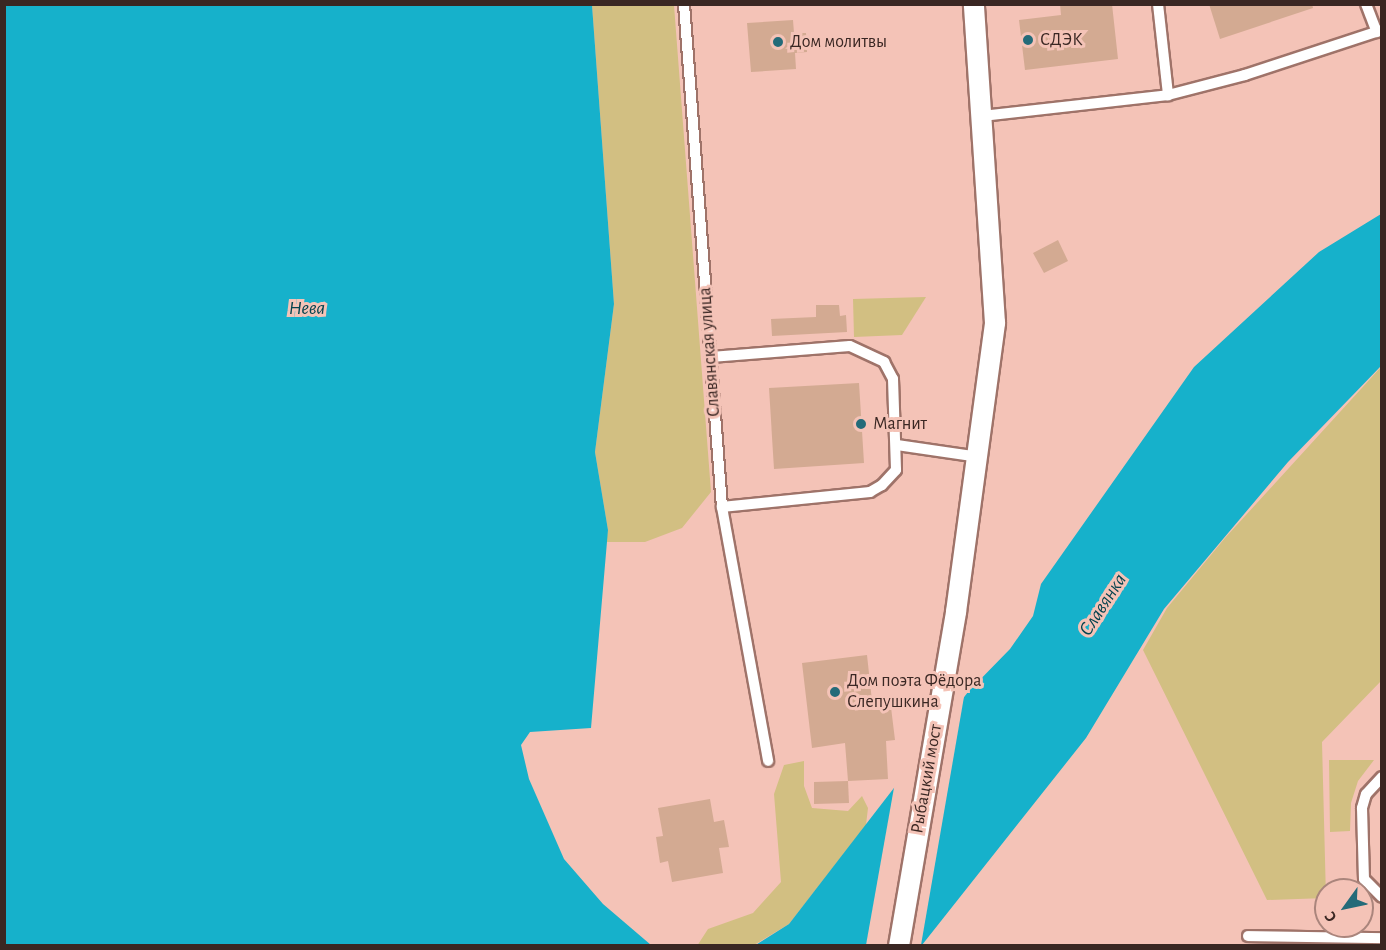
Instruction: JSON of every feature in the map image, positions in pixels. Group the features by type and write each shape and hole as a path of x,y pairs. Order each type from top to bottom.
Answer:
{"street":[{"path":"974,4 995,323 979,457"},
{"name":"Рыбацкий мост","path":"899,945 956,612 979,457"}],"lane":[{"name":"Славянская улица","path":"684,4 722,507 759,697 768,762"},
{"path":"1158,4 1168,95"},
{"path":"982,116 1168,95 1245,75 1379,31 1366,4"},
{"path":"711,357 850,346 870,352 884,362 893,379 897,445 896,470 870,492 722,507"},
{"path":"897,445 979,457"},
{"path":"1382,777 1366,794 1362,808 1364,879 1382,897"},
{"path":"1248,936 1382,938"}],"shaded area":[{"path":"592,5 674,5 711,492 682,528 645,542 606,542 608,530 595,452 614,304"},
{"path":"926,297 902,335 854,337 853,299"},
{"path":"1381,367 1381,681 1322,742 1325,878 1314,878 1314,898 1267,900 1143,650 1167,608 1225,538"},
{"path":"1329,760 1374,760 1358,781 1351,803 1350,831 1330,832"},
{"path":"804,761 804,786 812,808 848,811 862,796 868,808 866,825 789,924 754,945 697,946 708,929 753,913 781,882 774,794 784,765"}],"water":[{"name":"Нева","path":"5,4 592,5 614,304 595,452 608,530 591,728 530,732 521,745 529,779 564,859 603,904 651,945 5,945"},
{"name":"Славянка","path":"1381,214 1381,366 1288,462 1164,609 1086,738 922,945 754,946 789,924 968,692 1010,649 1033,616 1041,584 1194,367 1319,252"}],"pier":[{"path":"965,691 921,945 866,945 895,782"}],"building":[{"path":"1060,4 1112,4 1118,59 1025,70 1019,20 1061,15"},
{"path":"1209,4 1312,4 1313,8 1220,39"},
{"name":"Дом молитвы","path":"793,20 794,33 806,33 807,52 795,53 796,69 751,72 747,23"},
{"path":"1058,240 1068,261 1044,273 1033,253"},
{"path":"816,305 839,305 840,316 846,315 847,332 772,336 771,319 816,317"},
{"path":"859,383 864,463 774,469 769,388"},
{"path":"867,655 872,701 890,699 895,740 886,741 888,779 848,781 845,743 812,748 802,663"},
{"path":"848,781 849,803 814,804 814,782"},
{"path":"710,799 714,822 724,820 729,847 719,848 723,873 672,882 668,861 660,863 656,837 663,836 658,808"}],"place":[{"name":"СДЭК","path":"1028,40"},
{"name":"Дом молитвы","path":"778,42"},
{"name":"Магнит","path":"861,424"},
{"name":"Дом поэта Фёдора Слепушкина","path":"835,692"}]}
